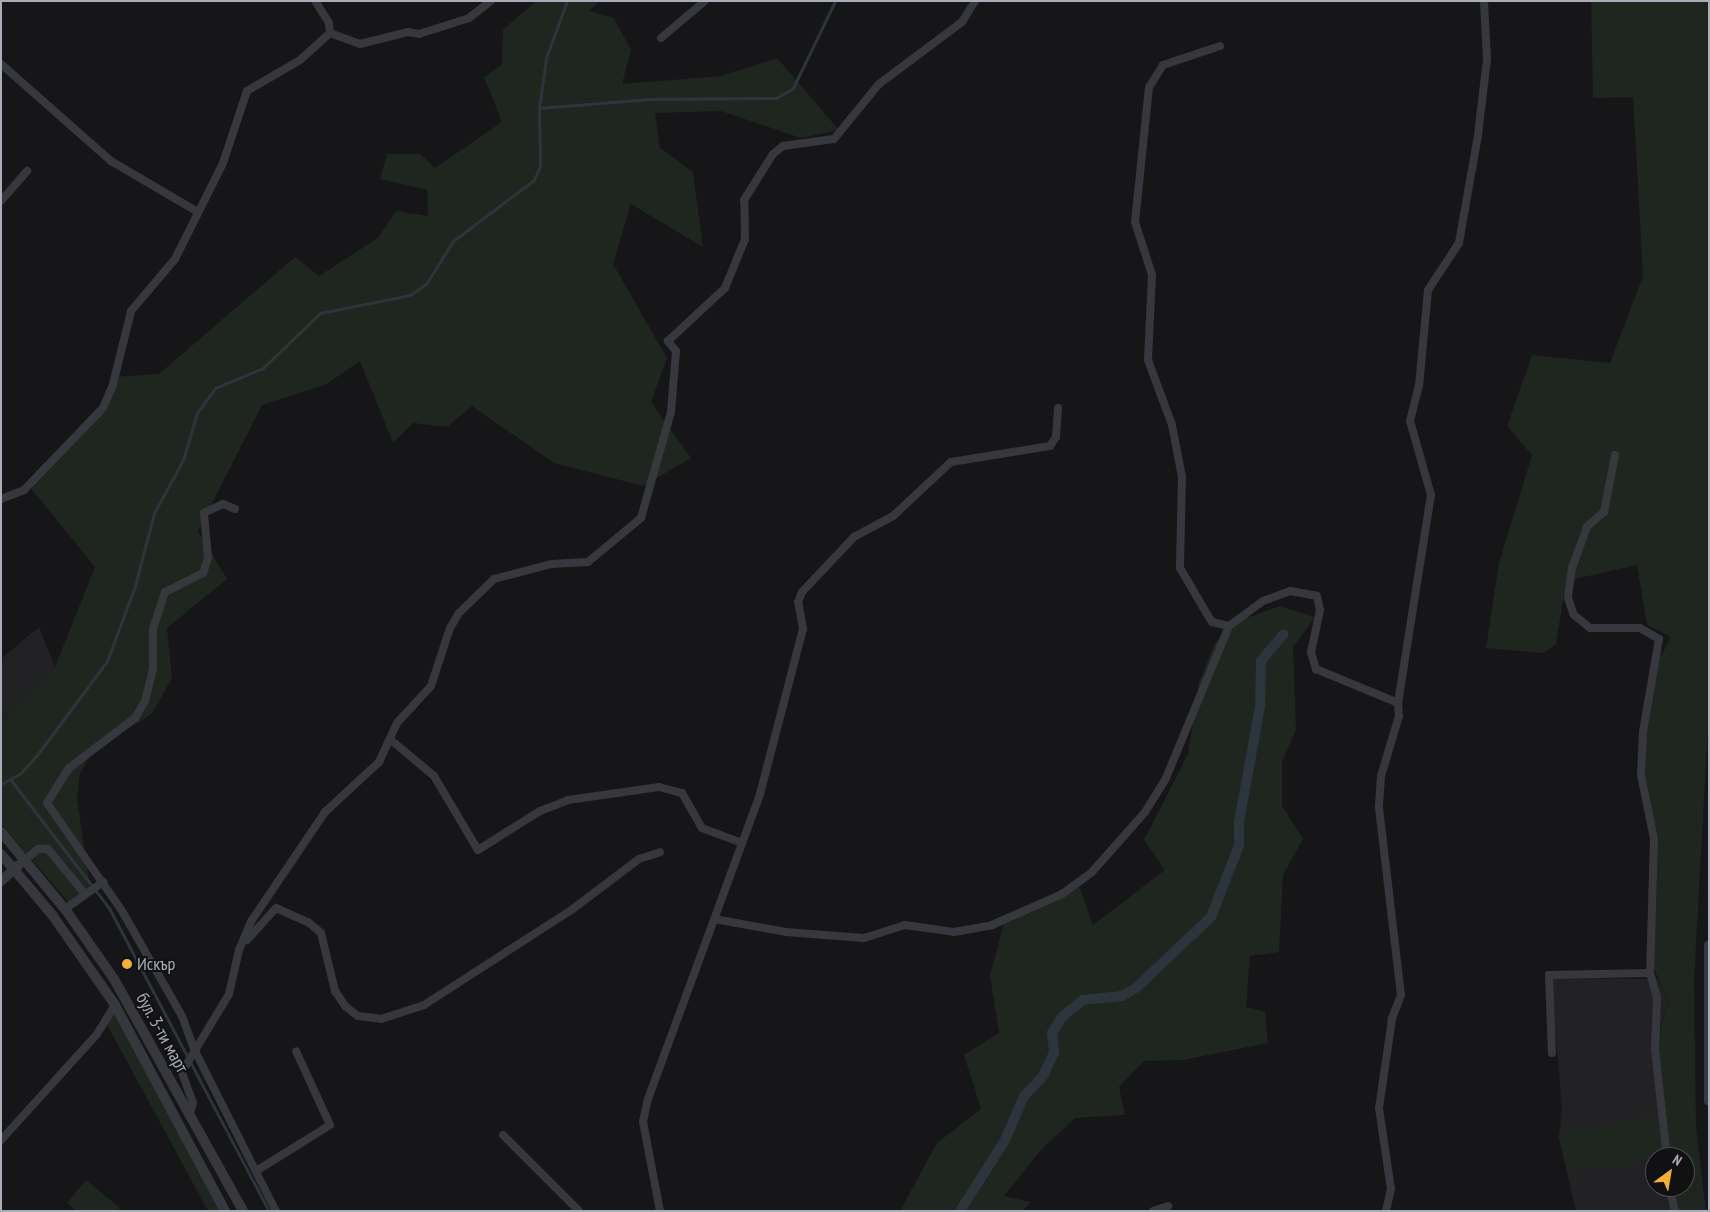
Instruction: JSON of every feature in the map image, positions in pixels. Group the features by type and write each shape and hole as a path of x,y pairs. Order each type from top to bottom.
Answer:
{"street":[{"path":"316,1 329,23 330,33"},
{"path":"330,33 360,44 408,32 419,34 469,18 491,1"},
{"path":"661,38 705,1"},
{"path":"189,1116 193,1103 182,1072 193,1050 229,994 239,950 283,869 325,812 379,762 391,740 397,723 431,686 450,628 484,586 515,571 588,562 641,518 670,412 676,351 668,341 725,288 745,239 744,200 773,154 783,146 834,139 880,84 962,22 975,1"},
{"path":"1386,1211 1391,1189 1379,1108 1392,1019 1401,995 1379,808 1382,776 1399,716 1398,704 1431,495 1410,421 1419,386 1428,290 1459,243 1478,135 1487,59 1484,1"},
{"path":"1,499 24,490 103,408 130,311 175,259 223,163 247,91 300,60 330,33"},
{"path":"1220,46 1162,65 1153,75 1136,222 1152,274 1148,360 1172,425 1182,476 1180,568 1212,622 1229,626"},
{"path":"1,64 111,161 198,212"},
{"path":"1,201 27,171"},
{"path":"660,1211 643,1122 742,843 803,629 802,592 854,537 893,516 951,462 1050,446 1056,437 1058,408"},
{"path":"1615,455 1604,512 1587,527 1572,568 1568,598 1574,615 1590,628 1640,628 1659,639 1644,723 1641,775 1654,840 1650,973 1657,998 1655,1049 1666,1147"},
{"path":"235,509 222,504 204,512 208,558 203,572 165,592 153,629 154,669 145,702 136,718 69,768 47,803 182,1016 193,1050 276,1211"},
{"path":"714,919 786,932 864,938 905,925 954,932 992,925 1062,894 1092,872 1145,812 1166,778 1229,626 1263,601 1290,591 1317,596 1320,610 1310,652 1316,669 1398,704"},
{"path":"391,740 434,776 478,850 540,811 568,800 659,788 682,793 702,828 742,843"},
{"name":"бул. 3-ти март","path":"1,832 26,859 65,909 114,979 243,1211"},
{"path":"1,855 12,844"},
{"path":"1,881 38,849 48,849 87,893"},
{"path":"239,950 270,911 284,909 321,933 335,990 345,1006 358,1016 381,1019 404,1014 504,955 639,859 660,852"},
{"name":"бул. 3-ти март","path":"1,855 15,869 115,1005 225,1211"},
{"path":"65,909 100,884"},
{"path":"1709,945 1709,1100"},
{"path":"1552,1053 1549,975 1650,973"},
{"path":"1,1140 97,1034 115,1005"},
{"path":"256,1171 330,1125 296,1052"},
{"path":"504,1135 579,1211"},
{"path":"1672,1197 1675,1211"},
{"path":"1153,1211 1168,1206"}],"shaded area":[{"path":"536,1 599,1 589,11 614,18 631,50 622,84 721,76 777,58 839,130 801,138 721,111 655,113 660,148 693,172 703,247 631,204 613,264 667,358 651,402 691,458 643,486 554,463 472,406 447,427 413,423 393,443 360,361 327,384 262,405 198,531 227,579 167,628 172,678 152,714 93,750 80,773 77,799 90,888 69,903 1,824 1,721 55,667 95,567 30,487 101,406 113,377 159,374 295,257 319,276 378,238 396,211 428,216 427,190 380,179 387,154 420,154 435,168 502,122 484,77 502,65 503,30"},
{"path":"1591,1 1709,1 1709,708 1694,981 1696,1128 1706,1211 1677,1211 1665,1199 1665,1197 1695,1197 1695,1147 1645,1147 1645,1159 1624,1166 1567,1171 1559,1138 1560,1128 1580,1130 1646,1116 1661,1120 1653,1047 1669,1002 1649,958 1654,831 1642,775 1649,679 1671,637 1647,625 1637,565 1566,581 1556,644 1544,653 1486,648 1499,563 1532,455 1507,426 1532,355 1610,363 1643,276 1633,97 1593,98"},
{"path":"1279,606 1315,617 1293,647 1296,730 1282,762 1282,806 1303,839 1283,875 1279,952 1250,956 1246,1007 1265,1012 1268,1043 1183,1060 1144,1061 1119,1087 1125,1115 1075,1118 1039,1152 1004,1196 1030,1202 1023,1211 900,1211 937,1143 981,1109 964,1055 999,1033 990,975 1004,923 1079,886 1093,925 1165,870 1144,840 1188,754 1199,682 1215,643 1242,620"},
{"path":"39,627 55,667 1,721 1,659"},
{"path":"1551,978 1658,979 1669,1002 1652,1047 1662,1147 1645,1147 1645,1197 1665,1197 1676,1211 1576,1211 1559,1138 1562,1109"},
{"path":"115,1005 225,1211 208,1211 105,1021"},
{"path":"86,1180 120,1208 117,1211 76,1211 67,1203"}],"waterway":[{"path":"1,784 21,773 40,751 107,661 135,586 154,513 183,460 197,413 215,388 263,368 320,313 410,295 426,284 453,241 534,180 540,166 539,108 546,58 567,1"},
{"path":"539,108 650,99 776,98 793,88 835,1"},
{"path":"960,1211 1005,1140 1024,1096 1043,1076 1054,1052 1052,1033 1062,1017 1083,1000 1122,996 1136,988 1211,917 1239,845 1239,822 1260,707 1261,661 1284,634"},
{"path":"10,779 109,908 269,1211"}],"place":[{"name":"Искър","path":"127,964"}]}
